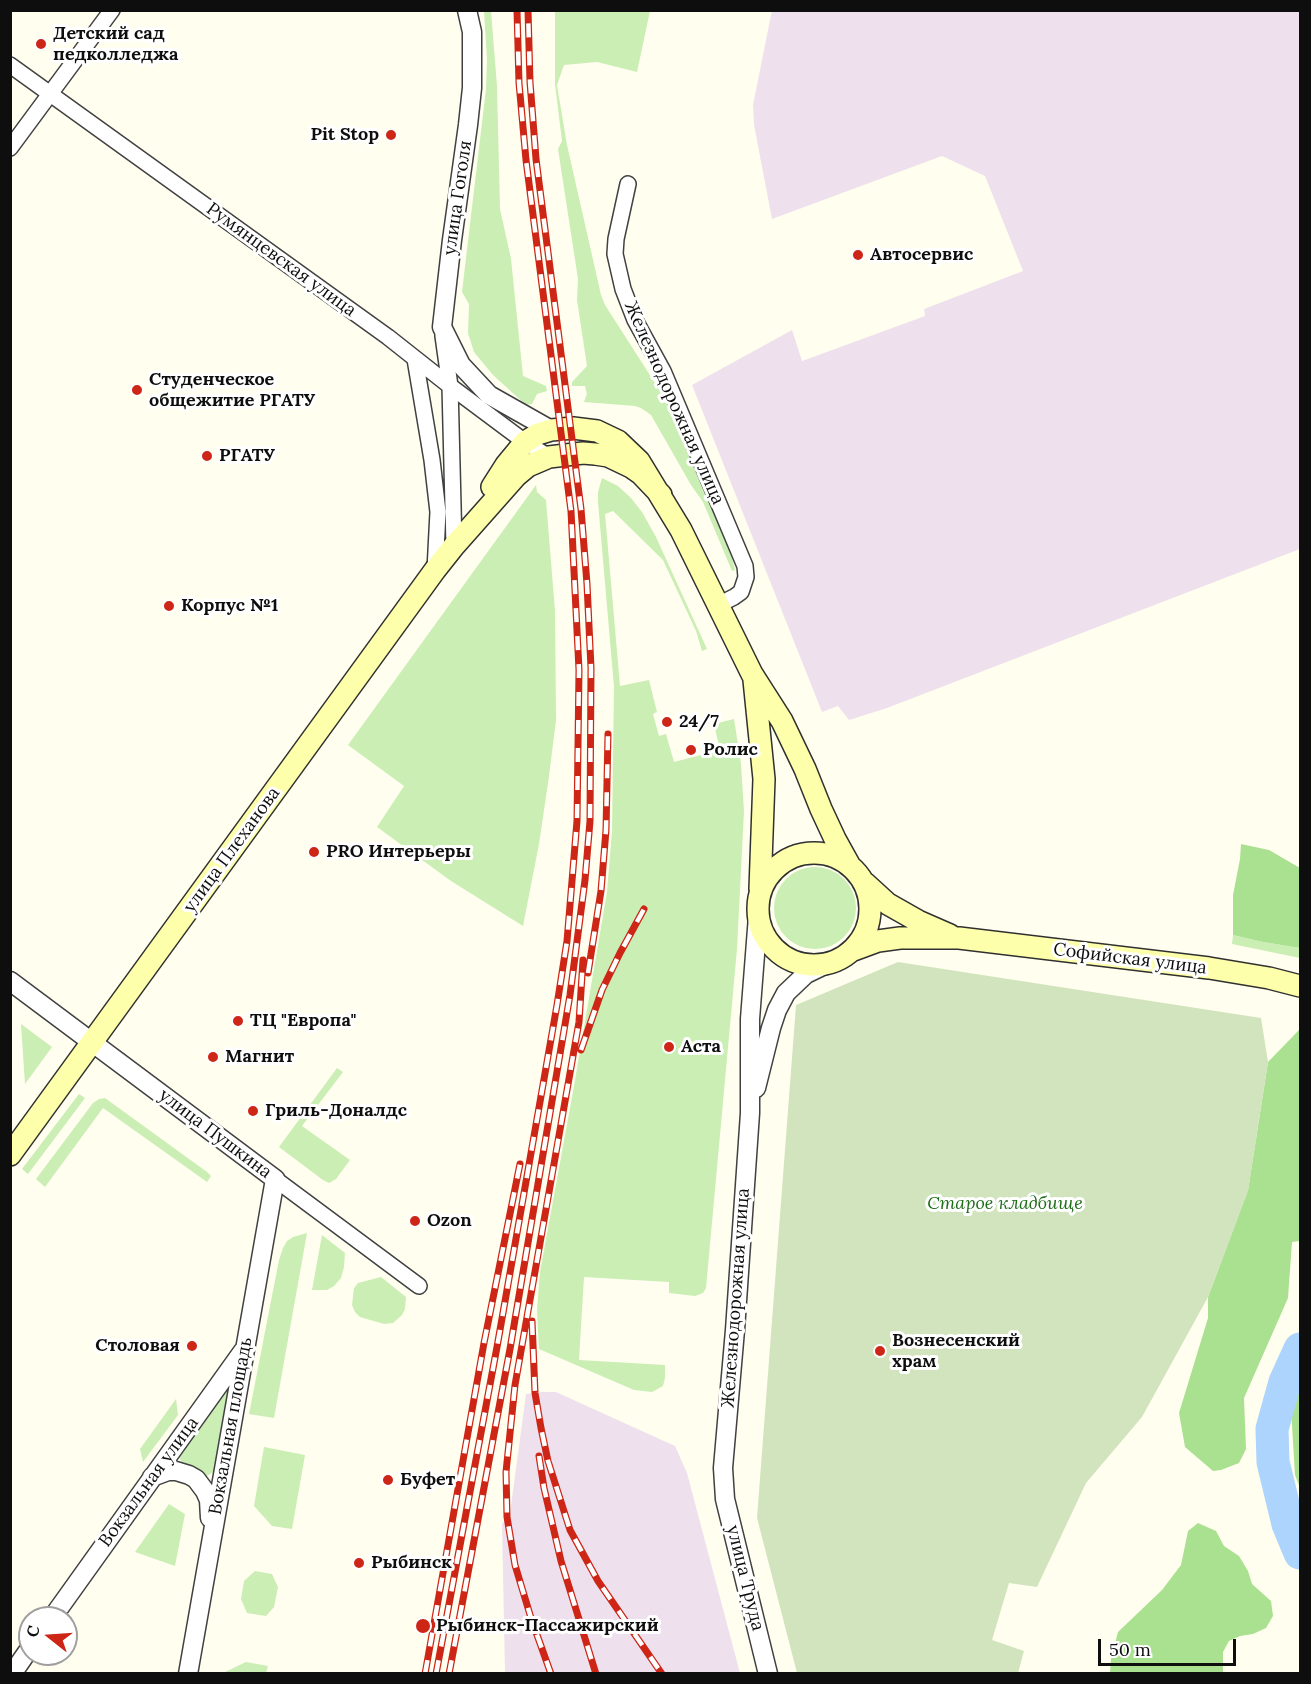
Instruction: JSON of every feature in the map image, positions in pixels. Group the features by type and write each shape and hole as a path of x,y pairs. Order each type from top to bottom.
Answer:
{"main road":[{"name":"Железнодорожная улица","path":"525,442 538,434 551,430 586,429 597,431 618,441 639,461 681,530 754,677 782,721 835,839 857,874"},
{"name":"улица Плеханова","path":"454,546 506,465 525,442"},
{"name":"Железнодорожная улица","path":"549,457 583,453 608,456 641,474 661,495"},
{"name":"улица Плеханова","path":"10,1155 435,570 516,476 528,466 549,457"},
{"name":"Железнодорожная улица","path":"754,677 764,779 759,906"},
{"path":"823,853 838,858 857,874 870,900 869,919 863,936 842,956 815,965 791,960 777,951 767,939 760,924 759,906 765,881 774,869 800,854 823,853"},
{"name":"Софийская улица","path":"857,874 888,904 918,921 959,938"},
{"name":"Софийская улица","path":"842,956 878,941 900,938 959,938 1209,968 1269,978 1300,986"}],"street":[{"path":"10,148 112,10"},
{"name":"улица Гоголя","path":"454,546 450,386 442,327 472,88 472,32 467,10"},
{"name":"Румянцевская улица","path":"10,65 388,337 525,442 549,457"},
{"name":"Железнодорожная улица","path":"628,184 615,254 623,289 635,320 663,371 745,566 746,577 741,592 718,605"},
{"path":"442,327 461,365 489,395 551,430"},
{"path":"415,359 438,512 435,570"},
{"name":"Железнодорожная улица","path":"723,1483 750,1113 750,1019 759,906"},
{"name":"Железнодорожная улица","path":"750,1113 771,1028 786,993 806,974 842,956"},
{"name":"улица Пушкина","path":"10,981 418,1286"},
{"name":"Вокзальная площадь","path":"188,1674 275,1179"},
{"name":"Вокзальная улица","path":"61,1606 246,1346"},
{"path":"152,1477 168,1471 176,1471 196,1479 209,1500 210,1540"},
{"name":"улица Труда","path":"723,1483 768,1674"}],"shaded area":[{"path":"772,10 1300,11 1300,549 887,708 849,720 838,706 822,712 692,385 792,330 802,361 925,316 924,309 1023,271 985,176 942,156 772,219 754,125 753,105"},
{"path":"556,1392 675,1446 687,1473 740,1673 505,1673 502,1524 510,1513 526,1394"}],"green space":[{"path":"484,11 491,11 497,86 500,209 511,259 523,376 546,386 547,391 537,394 532,404 526,405 493,375 474,352 468,333 469,304 462,292 486,89"},
{"path":"555,11 650,11 637,72 597,62 564,65 557,85 567,145 601,295 605,305 664,397 730,550 735,570 732,571 703,502 651,415 635,406 584,402 587,394 585,386 572,386 572,382 587,366 577,300 578,279 558,149 562,141 555,84"},
{"path":"602,478 618,486 642,512 656,537 707,649 702,651 696,631 663,560 613,511 605,514 620,686 649,680 657,712 653,714 659,736 666,734 674,762 720,750 714,724 734,719 741,764 744,811 737,949 706,1288 703,1293 695,1296 669,1293 669,1282 584,1277 579,1360 665,1365 663,1386 652,1392 634,1390 539,1349 537,1310 540,1272 607,892 612,831 614,687 598,502"},
{"path":"536,485 537,492 546,500 555,611 556,720 539,844 523,926 451,881 377,827 404,786 348,745"},
{"path":"1241,844 1269,850 1300,868 1300,948 1233,935 1233,895"},
{"path":"815,867 831,870 844,879 853,892 856,908 853,924 844,937 831,946 815,949 799,946 786,937 777,924 774,908 777,892 786,879 799,870"},
{"path":"1233,935 1300,948 1300,958 1232,944"},
{"name":"Старое кладбище","path":"898,962 1261,1018 1268,1062 1248,1191 1208,1297 1142,1417 1086,1483 1037,1587 1009,1583 992,1640 1024,1651 1018,1673 797,1673 757,1518 796,1005"},
{"path":"21,1024 52,1047 25,1084"},
{"path":"1300,1029 1300,1241 1292,1242 1288,1298 1244,1398 1246,1449 1239,1463 1213,1471 1185,1447 1179,1413 1208,1318 1208,1297 1248,1190 1268,1062"},
{"path":"337,1068 343,1072 302,1126 350,1160 336,1179 329,1183 279,1147"},
{"path":"79,1094 85,1098 28,1174 22,1169"},
{"path":"105,1098 207,1172 211,1176 207,1182 103,1108 45,1187 36,1179 93,1103"},
{"path":"307,1233 274,1418 249,1414 279,1260 287,1241"},
{"path":"322,1235 345,1253 344,1267 341,1278 334,1286 327,1290 312,1290"},
{"path":"381,1277 406,1297 402,1315 393,1323 384,1324 360,1317 352,1305 354,1288 358,1283"},
{"path":"236,1372 216,1470 207,1476 201,1476 183,1464 179,1452"},
{"path":"1300,1382 1300,1488 1295,1475 1291,1409"},
{"path":"176,1399 178,1415 143,1462 140,1449"},
{"path":"264,1447 305,1455 292,1529 272,1526 254,1506"},
{"path":"169,1504 185,1514 175,1566 135,1552"},
{"path":"1198,1523 1216,1531 1224,1546 1239,1556 1248,1571 1252,1584 1271,1601 1273,1616 1266,1628 1229,1641 1223,1652 1223,1673 1110,1673 1118,1632 1162,1590 1181,1565 1188,1531"},
{"path":"255,1571 272,1574 278,1587 274,1607 266,1616 247,1613 241,1599 244,1581"},
{"path":"246,1662 268,1666 266,1673 223,1673"}],"waterway":[{"path":"1300,1349 1285,1382 1272,1429 1273,1462 1288,1524 1300,1553"}],"railway":[{"path":"436,1674 497,1347 557,1005 567,941 577,821 579,670 571,511 526,160 519,83 517,10"},
{"path":"449,1674 510,1349 570,995 590,821 591,668 587,584 581,509 536,159 530,82 528,10"},
{"path":"588,973 601,891 606,830 608,734"},
{"path":"581,1050 602,990 644,909"},
{"path":"551,1674 515,1565 507,1517 506,1472 515,1385 579,1022 583,960"},
{"path":"425,1674 484,1343 520,1164"},
{"path":"532,1321 535,1393 541,1428 548,1461 570,1530 598,1581 662,1674"},
{"path":"539,1456 561,1561 596,1674"}],"place":[{"name":"Детский сад педколледжа","path":"41,44"},
{"name":"Pit Stop","path":"391,135"},
{"name":"Автосервис","path":"858,255"},
{"name":"Студенческое общежитие РГАТУ","path":"137,390"},
{"name":"РГАТУ","path":"207,456"},
{"name":"Корпус №1","path":"169,606"},
{"name":"24/7","path":"667,722"},
{"name":"Ролис","path":"691,750"},
{"name":"PRO Интерьеры","path":"314,852"},
{"name":"ТЦ \"Европа\"","path":"238,1021"},
{"name":"Аста","path":"669,1047"},
{"name":"Магнит","path":"213,1057"},
{"name":"Гриль-Доналдс","path":"253,1111"},
{"name":"Ozon","path":"415,1221"},
{"name":"Столовая","path":"192,1346"},
{"name":"Вознесенский храм","path":"880,1351"},
{"name":"Буфет","path":"388,1480"},
{"name":"Рыбинск","path":"359,1563"},
{"name":"Рыбинск-Пассажирский","path":"423,1626"}]}
